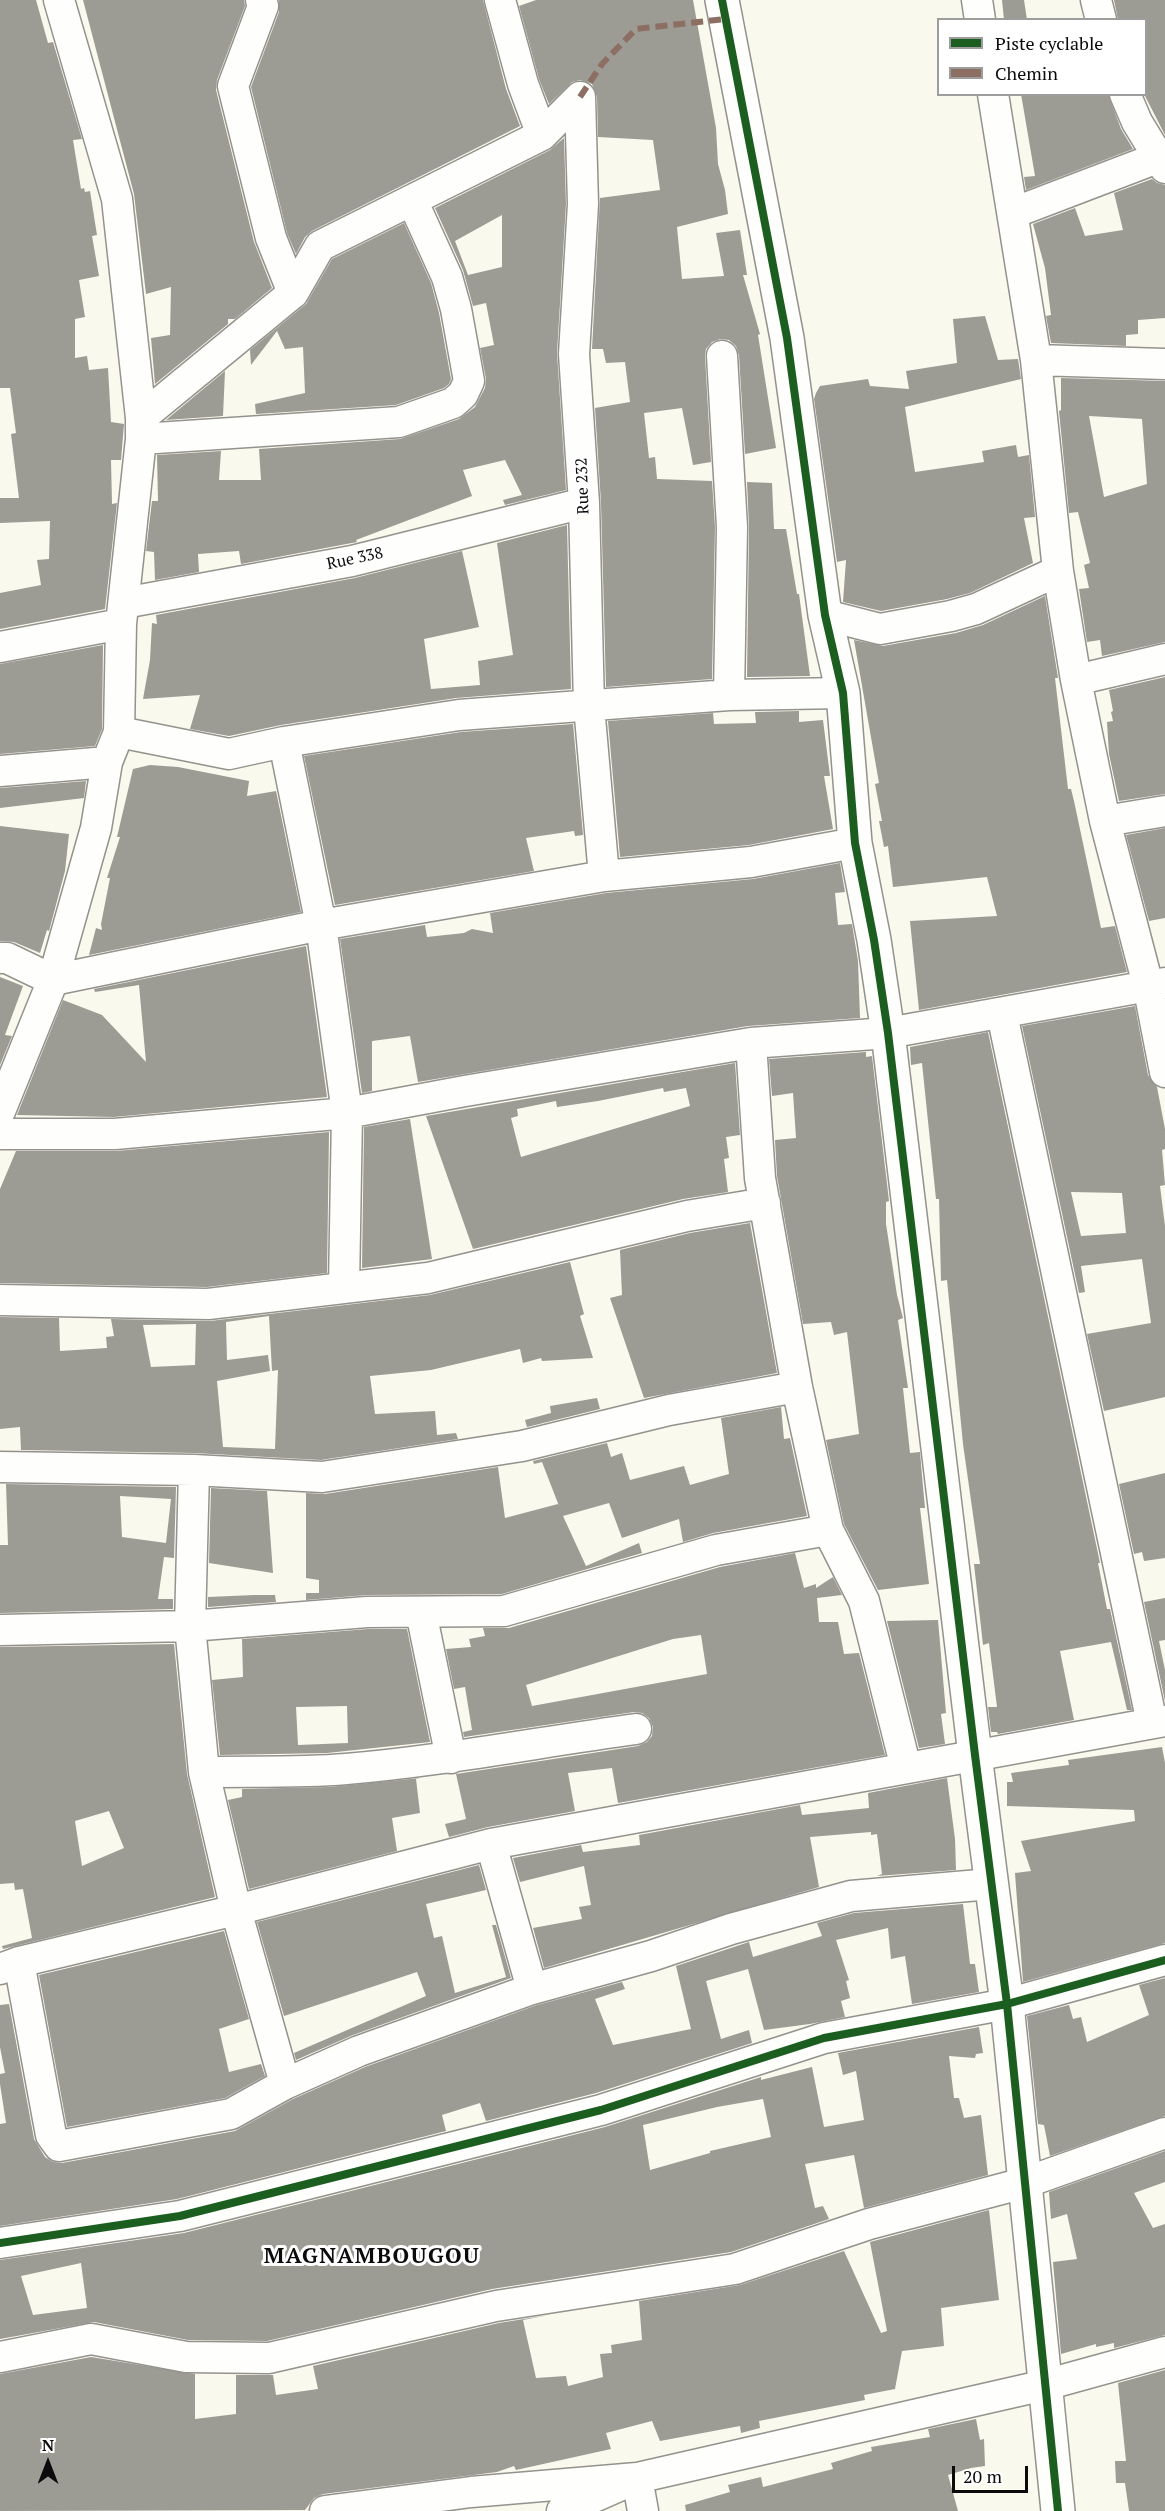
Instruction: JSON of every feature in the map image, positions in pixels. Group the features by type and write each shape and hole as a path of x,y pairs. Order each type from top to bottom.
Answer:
{"street":[{"path":"0,1111 53,980 96,828 107,762 119,732 122,614 141,428 117,199 59,0"},
{"path":"261,0 263,6 233,87 271,238 292,293"},
{"path":"141,428 292,293 320,246 542,135 523,84 500,0"},
{"path":"722,0 787,338 825,615 843,693 855,843 874,940 888,1033 1007,2004 1058,2511"},
{"path":"977,0 980,18"},
{"path":"1096,0 1100,18"},
{"path":"993,96 1036,360 1058,571 1076,680 1105,821 1156,984 1165,1072"},
{"path":"1014,213 1163,160 1137,122 1126,96"},
{"name":"Rue 232","path":"542,135 580,97 583,204 574,354 584,503 589,706 604,876"},
{"path":"141,428 399,422 453,403 462,394 469,381 456,309 447,277 412,200"},
{"path":"722,356 732,527 729,696"},
{"path":"1036,360 1165,364"},
{"name":"Rue 338","path":"0,647 122,614 352,561 584,503"},
{"path":"825,615 880,629 951,616 976,609 1058,571"},
{"path":"1076,680 1165,659"},
{"path":"119,732 229,754 284,742 459,715 729,696 843,693"},
{"path":"284,742 321,925 347,1113 344,1287"},
{"path":"0,771 107,762"},
{"path":"1105,821 1165,811"},
{"path":"0,958 7,958 53,980 321,925 604,876 751,862 855,843"},
{"path":"0,1134 116,1134 347,1113 465,1090 751,1042 888,1033 1002,1014 1156,984"},
{"path":"991,1884 851,1896 730,1929 651,1956 532,1989 359,2051 285,2084 231,2114 59,2146 51,2135 9,1965 236,1910 491,1844 1159,1722 1002,1014"},
{"path":"751,1042 760,1178 797,1388 828,1530 864,1601 906,1768"},
{"path":"0,1300 208,1304 428,1278 687,1216 765,1203"},
{"path":"0,1467 194,1470 322,1477 522,1446 669,1410 797,1388"},
{"path":"194,1470 190,1626 204,1772 236,1910 285,2084"},
{"path":"0,1630 190,1626 367,1612 504,1611 716,1550 828,1530"},
{"path":"421,1612 451,1758"},
{"path":"204,1772 343,1769 451,1758 526,1744 636,1729"},
{"path":"491,1844 532,1989"},
{"path":"0,2243 180,2216 601,2110 824,2038 1007,2004 1165,1960"},
{"path":"0,2357 91,2339 186,2357 268,2358 496,2306 735,2269 869,2223 1024,2183 1165,2133"},
{"path":"325,2511 471,2492 637,2478 1044,2385 1165,2352"},
{"path":"562,2511 637,2478"},
{"path":"637,2478 643,2511"}],"building":[{"path":"0,0 36,0 48,43 53,42 82,139 73,140 81,189 84,188 85,192 90,191 97,235 92,236 99,276 79,280 85,317 75,319 75,358 87,356 89,370 108,368 111,422 124,424 121,460 111,460 112,504 117,503 105,609 0,629 0,593 41,585 37,560 49,559 50,521 0,523 0,498 19,498 11,434 16,433 10,388 0,388"},
{"path":"83,0 244,0 245,6 217,80 216,90 254,242 272,288 235,319 228,319 228,324 155,384 151,338 170,335 171,287 146,294 134,194"},
{"path":"279,0 483,0 506,89 520,126 312,231 305,237 296,254 287,233 251,87 279,12"},
{"path":"536,0 693,0 716,128 718,164 728,214 677,227 682,279 724,276 716,233 740,230 747,275 743,275 760,334 758,335 776,448 745,454 739,355 736,346 729,340 720,339 712,342 706,349 711,462 693,465 682,408 644,413 649,458 655,457 657,479 712,481 715,527 712,679 606,687 601,503 595,408 630,402 625,362 606,363 603,349 592,349 600,198 660,190 653,140 598,137 597,97 592,84 580,80 572,82 549,104 539,79 519,6"},
{"path":"1002,0 1024,0 1027,18 1004,18"},
{"path":"1114,0 1165,0 1165,135 1145,96 1147,96 1147,18 1118,18"},
{"path":"1021,96 1109,96 1121,129 1133,149 1026,190 1024,177 1035,176"},
{"path":"564,138 566,204 557,353 566,490 505,505 503,500 522,495 505,460 463,470 472,496 356,540 357,542 241,564 239,551 198,554 199,572 155,580 154,552 146,551 152,501 158,501 157,455 221,451 219,480 261,480 259,449 400,439 459,419 475,407 485,388 486,379 480,348 494,345 486,303 473,306 463,270 435,208 550,150","holes":["502,215 502,267 468,275 455,241"]},
{"path":"1152,179 1165,185 1165,318 1138,320 1138,334 1126,335 1126,346 1051,343 1046,316 1051,315 1045,268 1033,224 1075,208 1085,236 1123,230 1114,193"},
{"path":"404,223 431,283 451,379 449,384 444,388 396,405 256,414 255,404 305,393 303,347 285,349 277,331 251,365 250,350 306,304 332,259"},
{"path":"985,316 998,360 1018,359 1021,379 905,407 915,472 984,462 982,451 1016,445 1018,457 1029,455 1035,517 1024,518 1033,563 970,593 947,599 881,611 843,602 846,560 837,562 814,399 816,393 820,386 868,379 870,386 909,389 906,371 957,363 953,319"},
{"path":"225,371 223,416 166,420"},
{"path":"1061,378 1165,381 1165,642 1102,656 1100,640 1087,642 1079,589 1089,588 1084,565 1090,563 1078,512 1069,513 1059,411 1061,410","holes":["1089,416 1142,419 1147,484 1104,497"]},
{"path":"747,482 772,483 774,529 786,529 797,594 799,594 810,676 747,677 749,527"},
{"path":"567,525 571,689 456,698 281,725 229,736 190,729 200,695 143,699 150,660 152,623 157,624 156,615 355,578 462,551 479,627 424,639 431,689 480,685 478,661 513,655 497,543"},
{"path":"1045,596 1058,678 1055,678 1068,789 1071,789 1074,801 1101,928 1115,926 1127,972 919,1010 910,921 997,916 987,877 893,887 888,846 884,847 879,821 882,821 875,784 879,783 854,640 883,646 956,633 983,625"},
{"path":"103,645 102,729 95,746 0,754 0,664"},
{"path":"1165,677 1165,794 1119,801 1109,754 1107,722 1113,721 1111,712 1113,711 1109,690"},
{"path":"799,711 799,722 823,720 830,776 824,776 833,829 749,845 620,857 608,721 713,713 714,724 756,723 755,712"},
{"path":"573,724 583,835 575,836 574,831 526,838 534,871 335,905 304,756 461,732"},
{"path":"150,765 178,767 249,781 247,796 276,791 301,912 89,955 96,928 102,930 101,924 110,878 107,878 120,837 117,837 133,769"},
{"path":"86,781 84,798 0,808 0,788"},
{"path":"0,826 69,834 65,871 49,931 47,930 40,953 14,942 0,941"},
{"path":"1165,828 1165,918 1149,921 1126,835"},
{"path":"840,863 845,892 835,893 838,925 852,924 858,961 860,1018 748,1026 418,1082 410,1036 372,1041 372,1091 362,1093 340,939 425,925 427,937 464,933 472,929 493,933 490,913 606,893 753,879"},
{"path":"306,946 327,1097 114,1117 17,1115 63,1000 102,1015 146,1062 139,985 95,992 94,989"},
{"path":"0,977 23,986 5,1035 12,1036 0,1065"},
{"path":"1135,1006 1148,1075 1157,1087 1165,1129 1165,1149 1162,1150 1165,1185 1160,1186 1165,1226 1165,1397 1104,1411 1087,1334 1151,1323 1142,1259 1081,1266 1085,1292 1079,1293 1022,1026","holes":["1071,1192 1122,1193 1126,1233 1081,1236"]},
{"path":"988,1032 1100,1563 1098,1563 1107,1609 1110,1609 1132,1710 1127,1710 1111,1642 1060,1651 1074,1720 998,1734 991,1732 988,1707 997,1707 989,1643 983,1645 974,1564 980,1564 963,1444 947,1280 941,1281 939,1199 936,1199 922,1063 911,1065 910,1047"},
{"path":"866,1052 866,1057 872,1056 889,1201 886,1202 886,1224 897,1295 903,1318 898,1320 908,1388 903,1388 910,1453 920,1452 925,1508 920,1508 929,1584 878,1590 844,1524 826,1440 859,1434 847,1332 834,1335 831,1322 803,1324 777,1176 775,1140 796,1138 793,1093 772,1096 769,1059"},
{"path":"735,1063 740,1135 726,1137 729,1158 724,1159 728,1192 683,1199 473,1249 426,1116","holes":["663,1088 664,1092 686,1088 690,1106 521,1157 511,1118 518,1116 517,1109 556,1101 557,1107"]},
{"path":"410,1119 432,1259 362,1268 364,1127"},
{"path":"329,1132 327,1273 207,1287 0,1283 0,1189 16,1151 116,1151"},
{"path":"750,1223 777,1373 644,1398 610,1298 622,1295 620,1250 690,1233"},
{"path":"570,1262 584,1314 580,1316 593,1358 542,1361 541,1358 523,1363 520,1349 431,1370 370,1376 375,1414 435,1411 437,1435 456,1433 458,1439 321,1460 194,1453 21,1450 20,1427 0,1429 0,1317 59,1318 60,1351 107,1348 106,1337 114,1336 111,1319 210,1321 430,1295","holes":["269,1316 272,1371 278,1370 275,1449 223,1447 217,1381 270,1371 268,1355 227,1360 226,1322","196,1324 195,1365 151,1367 143,1325"]},
{"path":"597,1398 600,1409 527,1427 525,1420 551,1413 550,1406"},
{"path":"781,1407 784,1439 790,1438 807,1516 713,1533 683,1542 679,1519 622,1538 609,1503 563,1516 586,1566 639,1543 642,1553 502,1594 367,1595 306,1600 306,1593 319,1593 319,1580 306,1578 306,1493 325,1494 498,1467 505,1518 558,1504 559,1506 542,1462 534,1464 533,1461 607,1443 611,1457 622,1453 630,1480 684,1466 690,1485 729,1474 721,1418"},
{"path":"1165,1473 1165,1558 1144,1561 1142,1552 1134,1554 1119,1484"},
{"path":"6,1484 176,1487 174,1558 164,1557 158,1599 173,1599 173,1609 0,1613 0,1545 8,1545","holes":["120,1496 171,1499 166,1543 122,1537"]},
{"path":"211,1488 267,1491 273,1573 209,1563"},
{"path":"795,1553 804,1588 816,1584 816,1588 833,1577 842,1595 817,1598 819,1622 838,1622 844,1654 859,1653 885,1755 618,1803 612,1768 568,1773 575,1811 488,1827 449,1837 445,1824 466,1819 456,1774 638,1746 647,1742 652,1736 653,1727 649,1718 642,1713 634,1712 464,1737 463,1732 472,1730 465,1687 454,1689 446,1649 471,1647 469,1639 485,1636 483,1628 509,1628 720,1567","holes":["701,1635 707,1674 532,1706 526,1685 673,1639"]},
{"path":"275,1595 276,1602 208,1607 208,1597"},
{"path":"1165,1598 1165,1640 1159,1641 1165,1670 1165,1701 1144,1602"},
{"path":"938,1620 946,1713 941,1714 945,1744 919,1748 887,1621"},
{"path":"368,1629 407,1629 430,1742 327,1753 220,1755 212,1680 243,1677 242,1639","holes":["347,1706 348,1743 298,1745 296,1707"]},
{"path":"174,1644 187,1774 215,1897 3,1949 2,1946 32,1938 23,1889 15,1890 14,1883 0,1884 0,1647","holes":["109,1811 124,1848 82,1866 75,1821"]},
{"path":"1162,1747 1165,1763 1165,1943 1023,1982 1015,1873 1031,1871 1021,1841 1135,1821 1134,1810 1007,1806 1007,1782 1013,1782 1011,1773 1069,1765 1068,1760"},
{"path":"420,1778 416,1779 420,1813 392,1818 397,1851 249,1889 228,1800 242,1797 242,1789 329,1787"},
{"path":"947,1778 955,1839 956,1870 877,1876 882,1874 877,1834 871,1835 871,1832 810,1837 819,1887 544,1968 533,1928 582,1919 579,1907 591,1905 584,1866 520,1882 513,1858 581,1845 583,1852 640,1845 639,1835 800,1805 802,1815 869,1808 868,1793"},
{"path":"479,1865 486,1890 426,1904 434,1938 442,1936 455,1993 506,1977 492,1925 496,1925 511,1978 353,2035 296,2060 294,2053 426,1996 417,1972 284,2016 257,1922"},
{"path":"963,1904 970,1964 975,1964 979,1992 912,2004 905,1956 891,1959 888,1928 836,1940 849,1980 846,1981 850,1998 841,2001 845,2017 764,2030 748,1969 706,1981 721,2039 749,2030 752,2043 596,2093 486,2121 480,2103 442,2115 446,2131 177,2199 0,2226 0,2124 6,2123 0,2084 0,2074 5,2073 0,2047 0,2005 9,2004 34,2139 45,2157 53,2162 62,2163 235,2131 293,2099 365,2067 537,2005 622,1982 625,1989 595,1999 613,2045 691,2029 676,1966 749,1942 753,1957 822,1936 817,1923 854,1913"},
{"path":"224,1931 249,2019 219,2029 229,2072 261,2064 265,2076 225,2098 67,2127 39,1975"},
{"path":"1165,1978 1165,2116 1050,2156 1044,2125 1038,2124 1027,2016 1069,2005 1073,2019 1081,2017 1087,2042 1149,2015 1139,1985"},
{"path":"979,2027 983,2053 976,2054 975,2058 949,2056 954,2098 959,2098 964,2118 981,2115 988,2175 864,2208 854,2155 805,2164 815,2208 823,2206 829,2219 731,2252 492,2289 267,2341 188,2340 94,2322 0,2339 0,2260 184,2233 605,2127 761,2077 761,2080 812,2067 824,2127 864,2120 856,2071 843,2075 838,2053","holes":["763,2099 771,2137 710,2151 710,2153 650,2170 643,2125 717,2107","81,2263 87,2308 33,2315 21,2276"]},
{"path":"1165,2151 1165,2182 1134,2193 1153,2228 1165,2224 1165,2335 1114,2348 1114,2343 1096,2347 1096,2344 1061,2354 1053,2262 1077,2259 1067,2214 1051,2219 1049,2192"},
{"path":"989,2210 999,2300 941,2308 944,2346 902,2351 895,2389 864,2395 865,2400 759,2421 760,2428 741,2433 740,2426 660,2441 652,2421 606,2433 611,2449 516,2470 514,2466 497,2472 323,2494 314,2498 305,2510 0,2511 0,2374 91,2357 195,2374 195,2419 236,2414 236,2375 273,2375 276,2395 318,2389 313,2366 499,2323 549,2315 523,2320 536,2378 566,2376 568,2386 603,2377 600,2354 612,2353 611,2345 642,2340 639,2301 740,2285 844,2251 881,2333 887,2331 870,2242"},
{"path":"1165,2370 1165,2511 1129,2511 1125,2483 1116,2483 1115,2461 1126,2461 1118,2383"},
{"path":"976,2419 980,2440 984,2439 985,2466 948,2475 958,2511 686,2511 685,2505 730,2492 728,2485 761,2477 763,2487 833,2469 831,2463 872,2451 871,2447 930,2437 928,2429"}],"marked path":[{"path":"580,97 602,64 636,29 725,19"}],"cycle path":[{"path":"722,0 787,338 825,615 843,693 855,843 874,940 888,1033 1007,2004 1058,2511"},
{"path":"0,2243 180,2216 601,2110 824,2038 1007,2004 1165,1960"}],"district":[{"name":"MAGNAMBOUGOU","path":"372,2257"}]}
